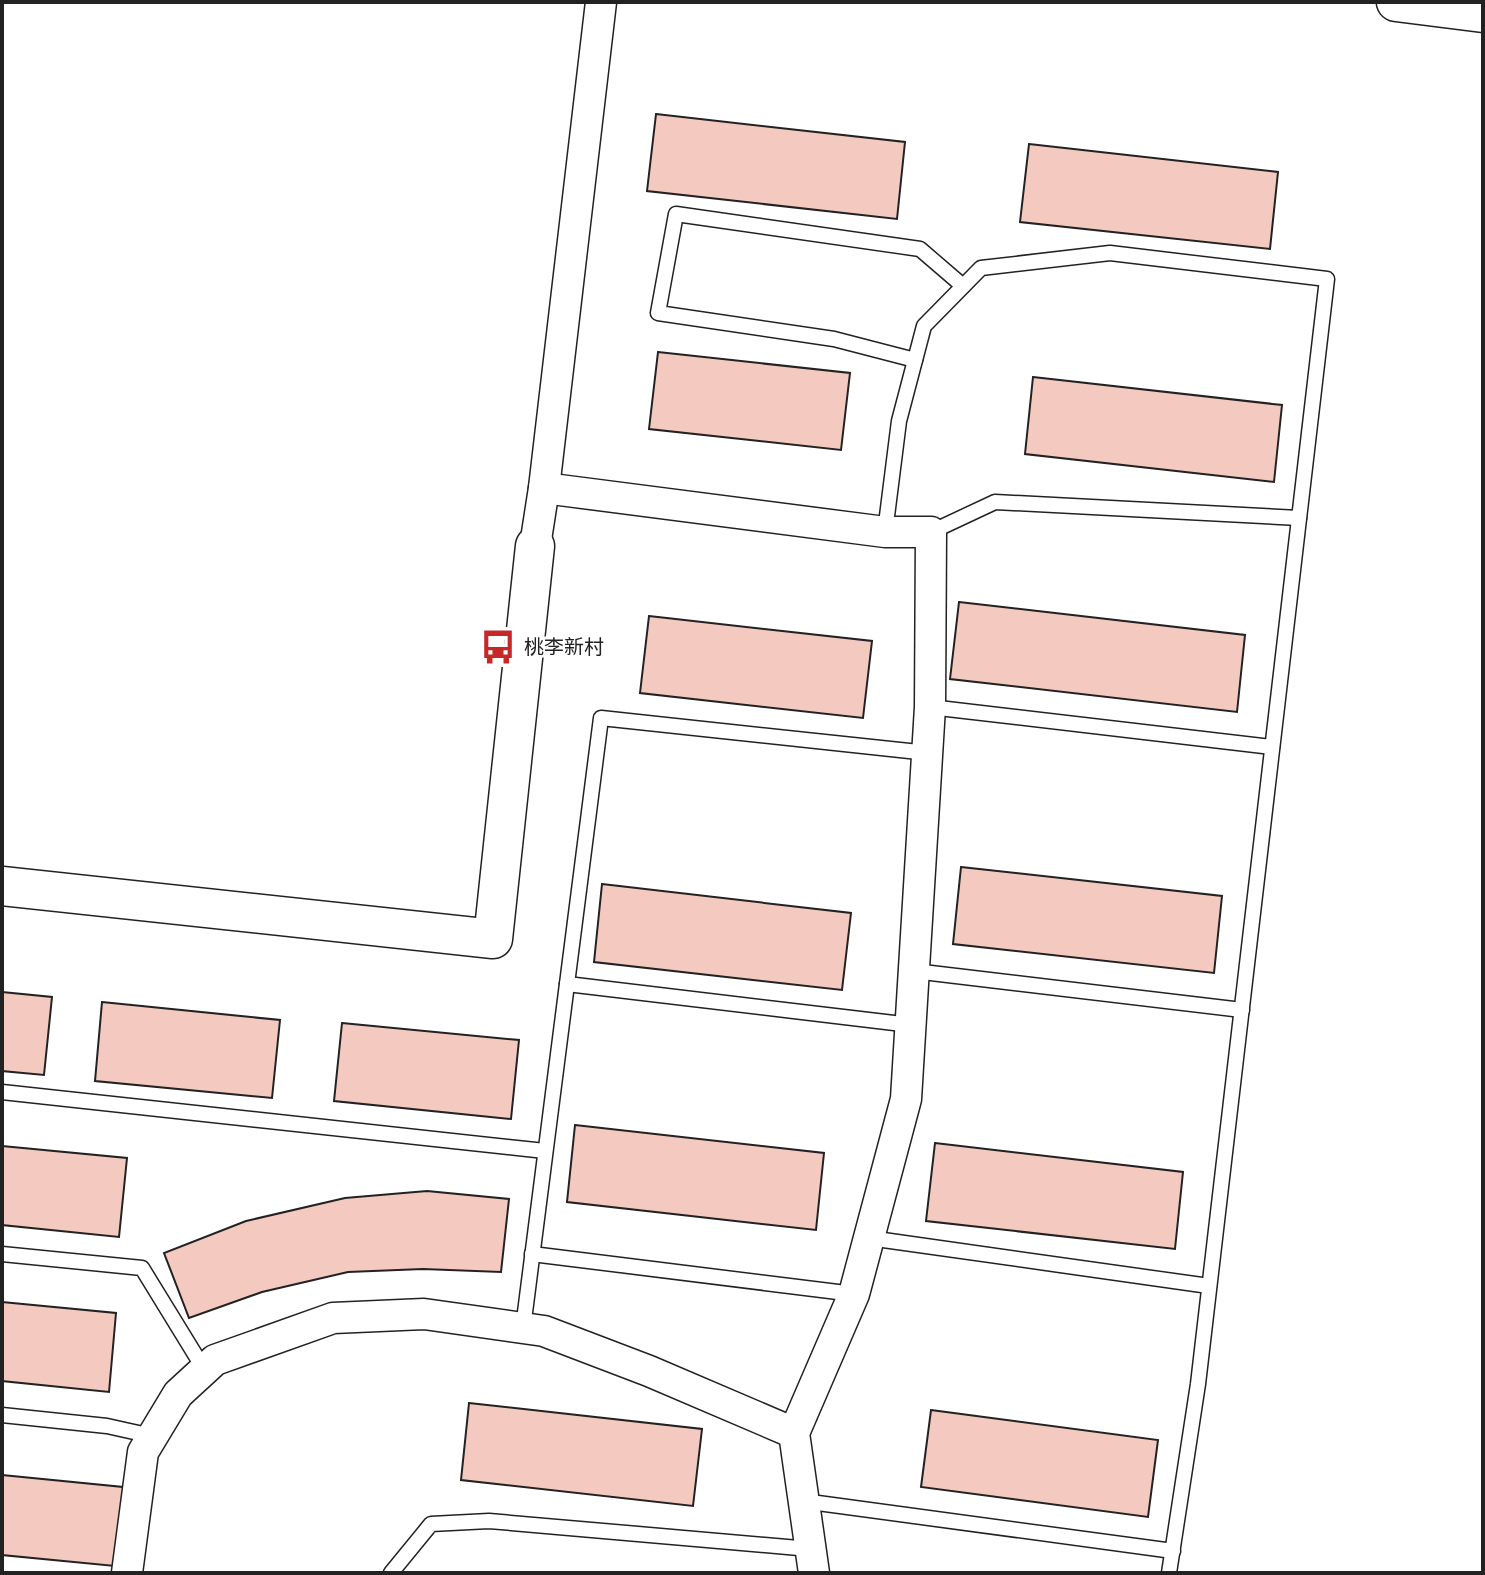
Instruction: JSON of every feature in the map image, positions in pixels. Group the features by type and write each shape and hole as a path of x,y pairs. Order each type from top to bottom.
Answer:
{"street":[{"path":"2,886 493,939 535,546 601,2"},
{"path":"1396,2 1483,13"},
{"path":"544,488 885,532 931,532 928,753 906,1099 854,1294 794,1433 812,1561"},
{"path":"127,1573 143,1452 178,1394 215,1360 333,1318 424,1314 544,1331 649,1371 794,1433"}],"lane":[{"path":"915,360 834,339 658,313 676,214 920,249 963,286"},
{"path":"885,532 899,421 924,326 981,268 1110,253 1327,279 1198,1384 1169,1573"},
{"path":"931,532 995,502 1299,518"},
{"path":"930,707 1272,747"},
{"path":"523,1328 601,718 928,753"},
{"path":"914,971 1242,1010"},
{"path":"567,984 911,1025"},
{"path":"2,1092 545,1151"},
{"path":"869,1238 1209,1286"},
{"path":"2,1254 142,1268 204,1369"},
{"path":"532,1254 854,1294"},
{"path":"2,1415 107,1426 152,1436"},
{"path":"803,1501 1173,1551"},
{"path":"391,1573 431,1524 489,1521 812,1561"}],"building":[{"path":"656,114 905,142 897,219 647,191"},
{"path":"1029,144 1278,172 1270,249 1020,222"},
{"path":"658,352 850,373 841,450 649,429"},
{"path":"1033,377 1282,405 1274,482 1025,454"},
{"path":"959,602 1245,635 1237,712 950,679"},
{"path":"649,616 872,641 863,718 640,693"},
{"path":"961,867 1222,896 1214,973 953,944"},
{"path":"602,884 851,913 842,990 594,962"},
{"path":"2,992 52,997 44,1075 2,1071"},
{"path":"102,1002 280,1020 272,1098 95,1081"},
{"path":"342,1023 519,1040 511,1119 334,1101"},
{"path":"575,1125 824,1153 816,1230 567,1202"},
{"path":"935,1143 1183,1172 1175,1249 926,1221"},
{"path":"2,1146 127,1158 119,1237 2,1225"},
{"path":"427,1191 509,1199 501,1272 423,1269 348,1272 262,1292 189,1318 164,1253 246,1221 345,1198"},
{"path":"2,1302 116,1313 109,1392 2,1381"},
{"path":"469,1403 702,1429 693,1506 461,1480"},
{"path":"931,1410 1158,1440 1148,1517 921,1487"},
{"path":"2,1475 133,1488 125,1567 2,1555"}],"place":[{"name":"桃李新村","path":"498,647"}]}
